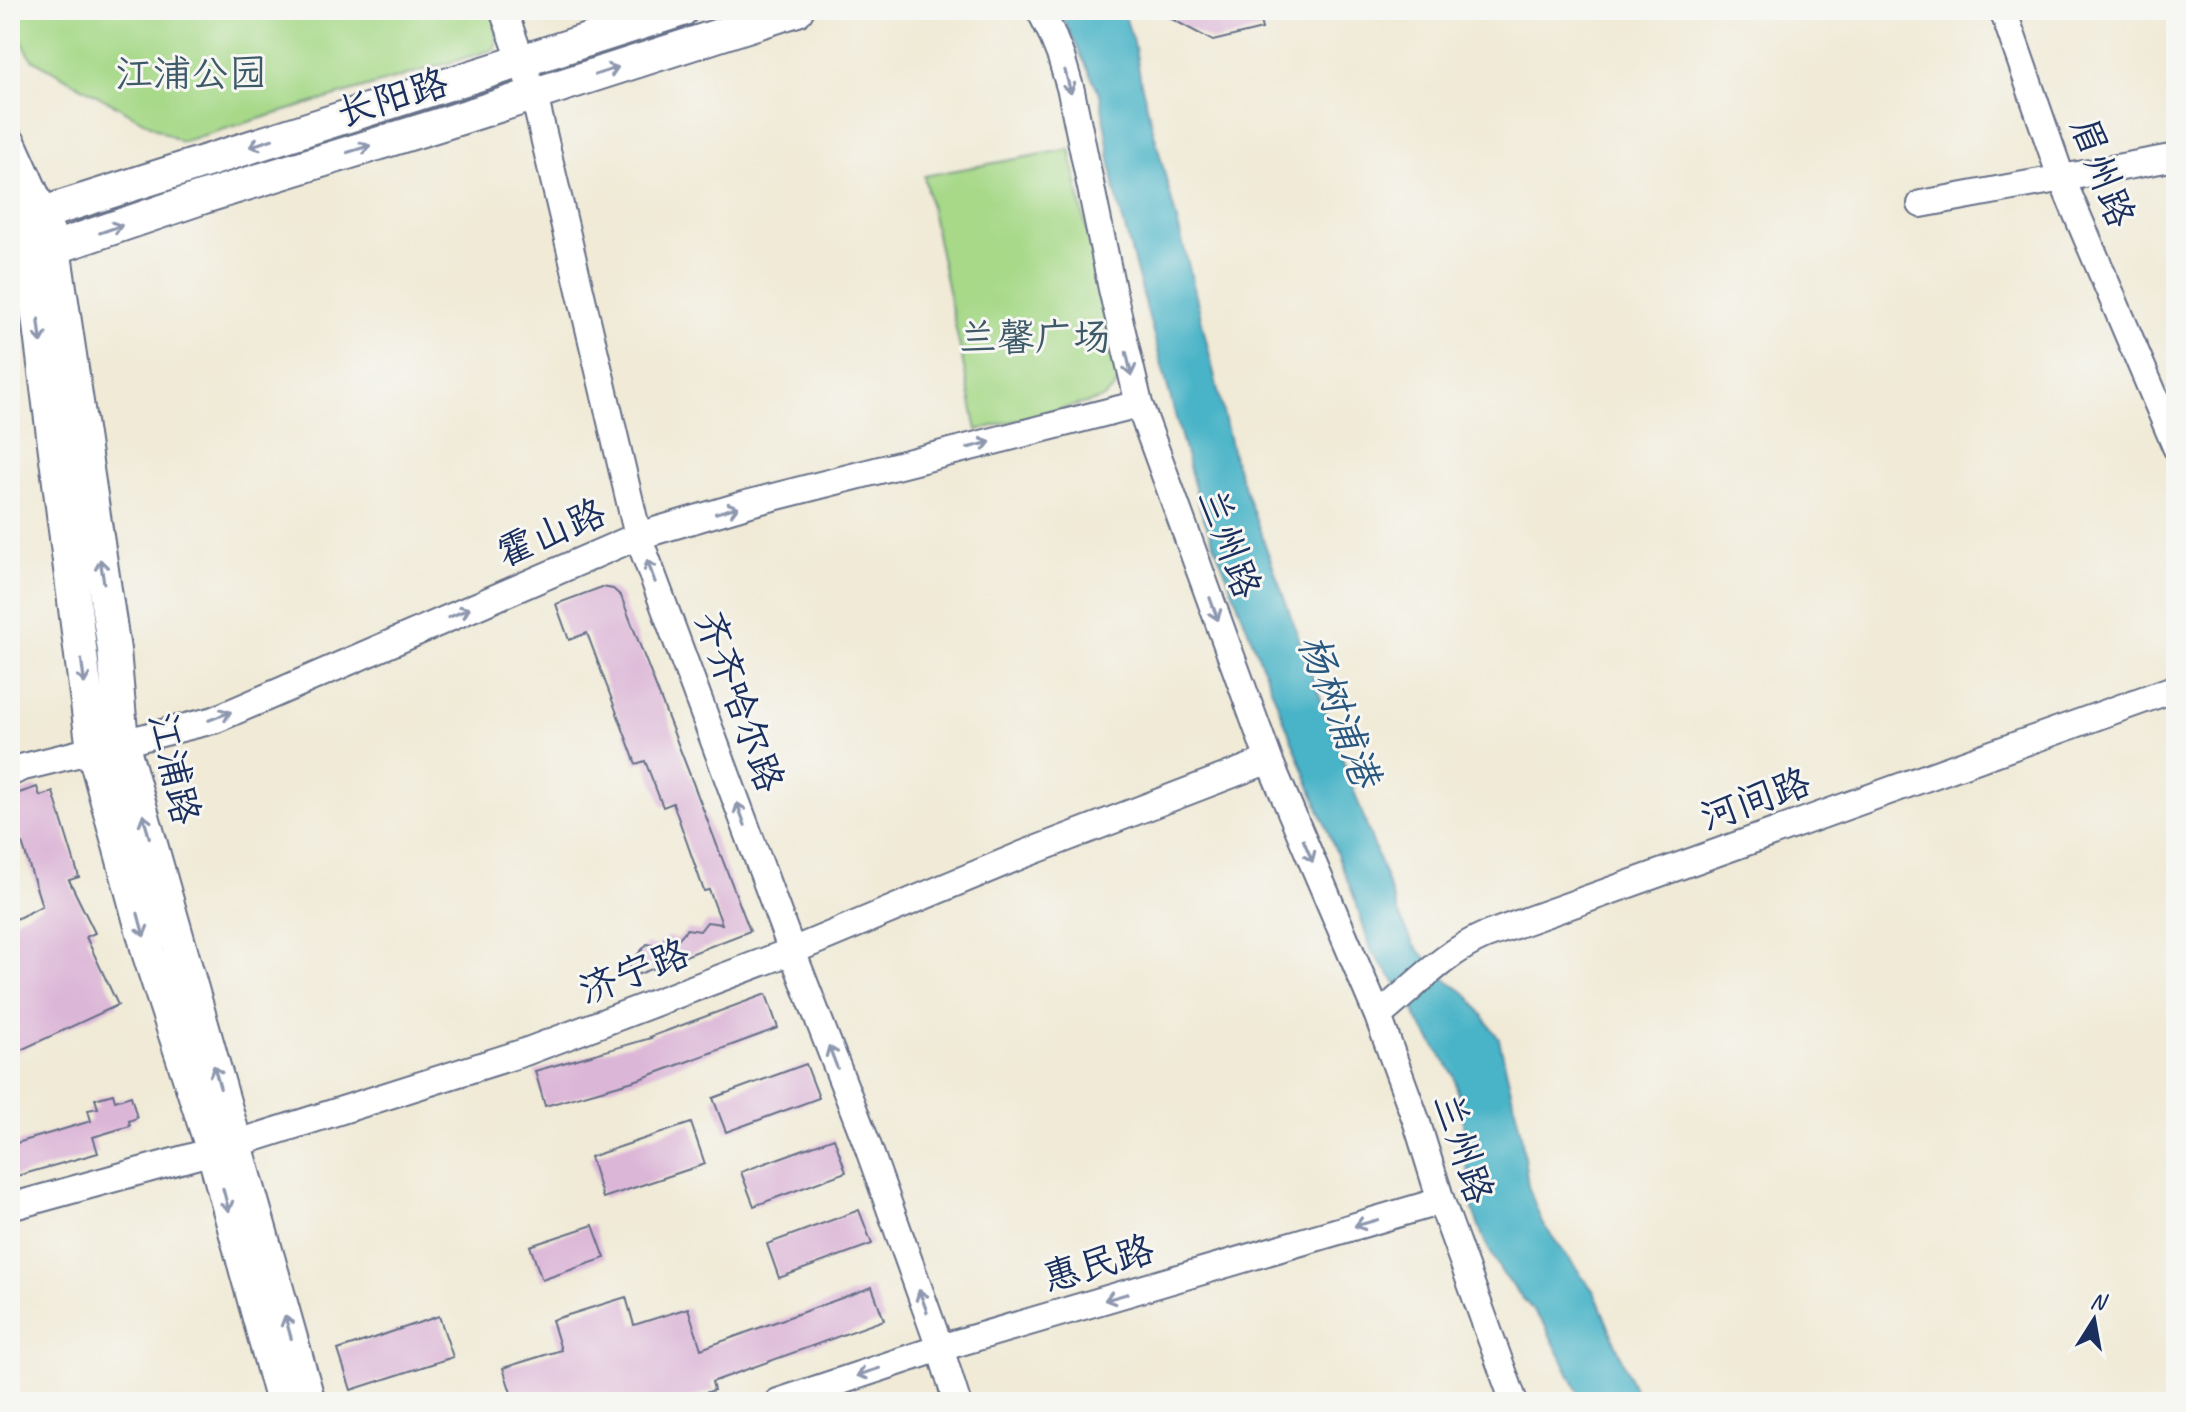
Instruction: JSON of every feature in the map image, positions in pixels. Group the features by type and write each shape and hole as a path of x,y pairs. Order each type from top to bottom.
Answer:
{"main road":[{"name":"长阳路","path":"20,216 682,10"},
{"name":"长阳路","path":"31,254 797,10"},
{"name":"江浦路","path":"10,144 20,216 31,254 108,746 149,955 225,1147 309,1402"},
{"name":"江浦路","path":"225,1147 282,1402"}],"street":[{"name":"齐齐哈尔路","path":"503,10 534,95 638,536 867,1144 957,1402"},
{"name":"兰州路","path":"1040,10 1061,57 1071,91 1139,404 1269,760 1378,1016 1514,1402"},
{"name":"眉州路","path":"2003,10 2061,177 2176,447"},
{"path":"1921,204 2176,157"},
{"name":"霍山路","path":"10,773 214,720 638,536 750,503 1139,404"},
{"name":"河间路","path":"1378,1016 1469,942 2176,688"},
{"name":"济宁路","path":"10,1207 225,1147 525,1052 792,951 1022,855 1269,760"},
{"name":"惠民路","path":"778,1402 940,1348 1441,1201"}],"green space":[{"name":"江浦公园","path":"10,10 496,10 499,19 495,49 181,142 32,59 10,21"},
{"name":"兰馨广场","path":"1070,149 1122,374 1114,389 1102,399 977,430 924,176"}],"water":[{"name":"杨树浦港","path":"1059,10 1123,10 1135,48 1234,459 1399,915 1414,945 1443,977 1468,995 1499,1039 1521,1134 1528,1186 1542,1223 1595,1293 1637,1402 1583,1402 1545,1325 1502,1273 1485,1242 1471,1205 1462,1114 1454,1075 1417,1019 1412,1003 1371,951 1356,902 1201,511 1115,191 1100,94"}],"building":[{"path":"1155,10 1209,10 1227,20 1258,12 1262,29 1213,41"},
{"path":"602,587 613,589 621,596 750,931 634,976 629,964 647,944 657,946 667,937 679,938 687,929 700,931 707,922 722,924 709,890 704,891 673,803 663,807 645,761 636,764 587,633 569,640 556,604"},
{"path":"37,787 40,796 53,792 79,877 69,880 95,933 86,937 118,1005 10,1055 10,922 42,906 10,805 10,796"},
{"path":"766,994 778,1028 637,1080 545,1106 535,1071 651,1038"},
{"path":"806,1064 819,1098 726,1132 713,1098"},
{"path":"113,1094 115,1101 131,1096 137,1118 129,1121 130,1126 93,1137 98,1153 10,1178 10,1145 91,1121 88,1110 98,1108 95,1099"},
{"path":"691,1123 705,1164 603,1198 590,1157"},
{"path":"834,1138 846,1172 754,1206 741,1172"},
{"path":"859,1210 872,1244 779,1278 767,1244"},
{"path":"593,1225 605,1258 542,1280 530,1246"},
{"path":"872,1287 884,1320 712,1382 714,1390 678,1402 514,1402 503,1368 561,1350 552,1320 626,1297 634,1325 688,1308 701,1349"},
{"path":"439,1316 453,1357 351,1390 338,1350"}]}
